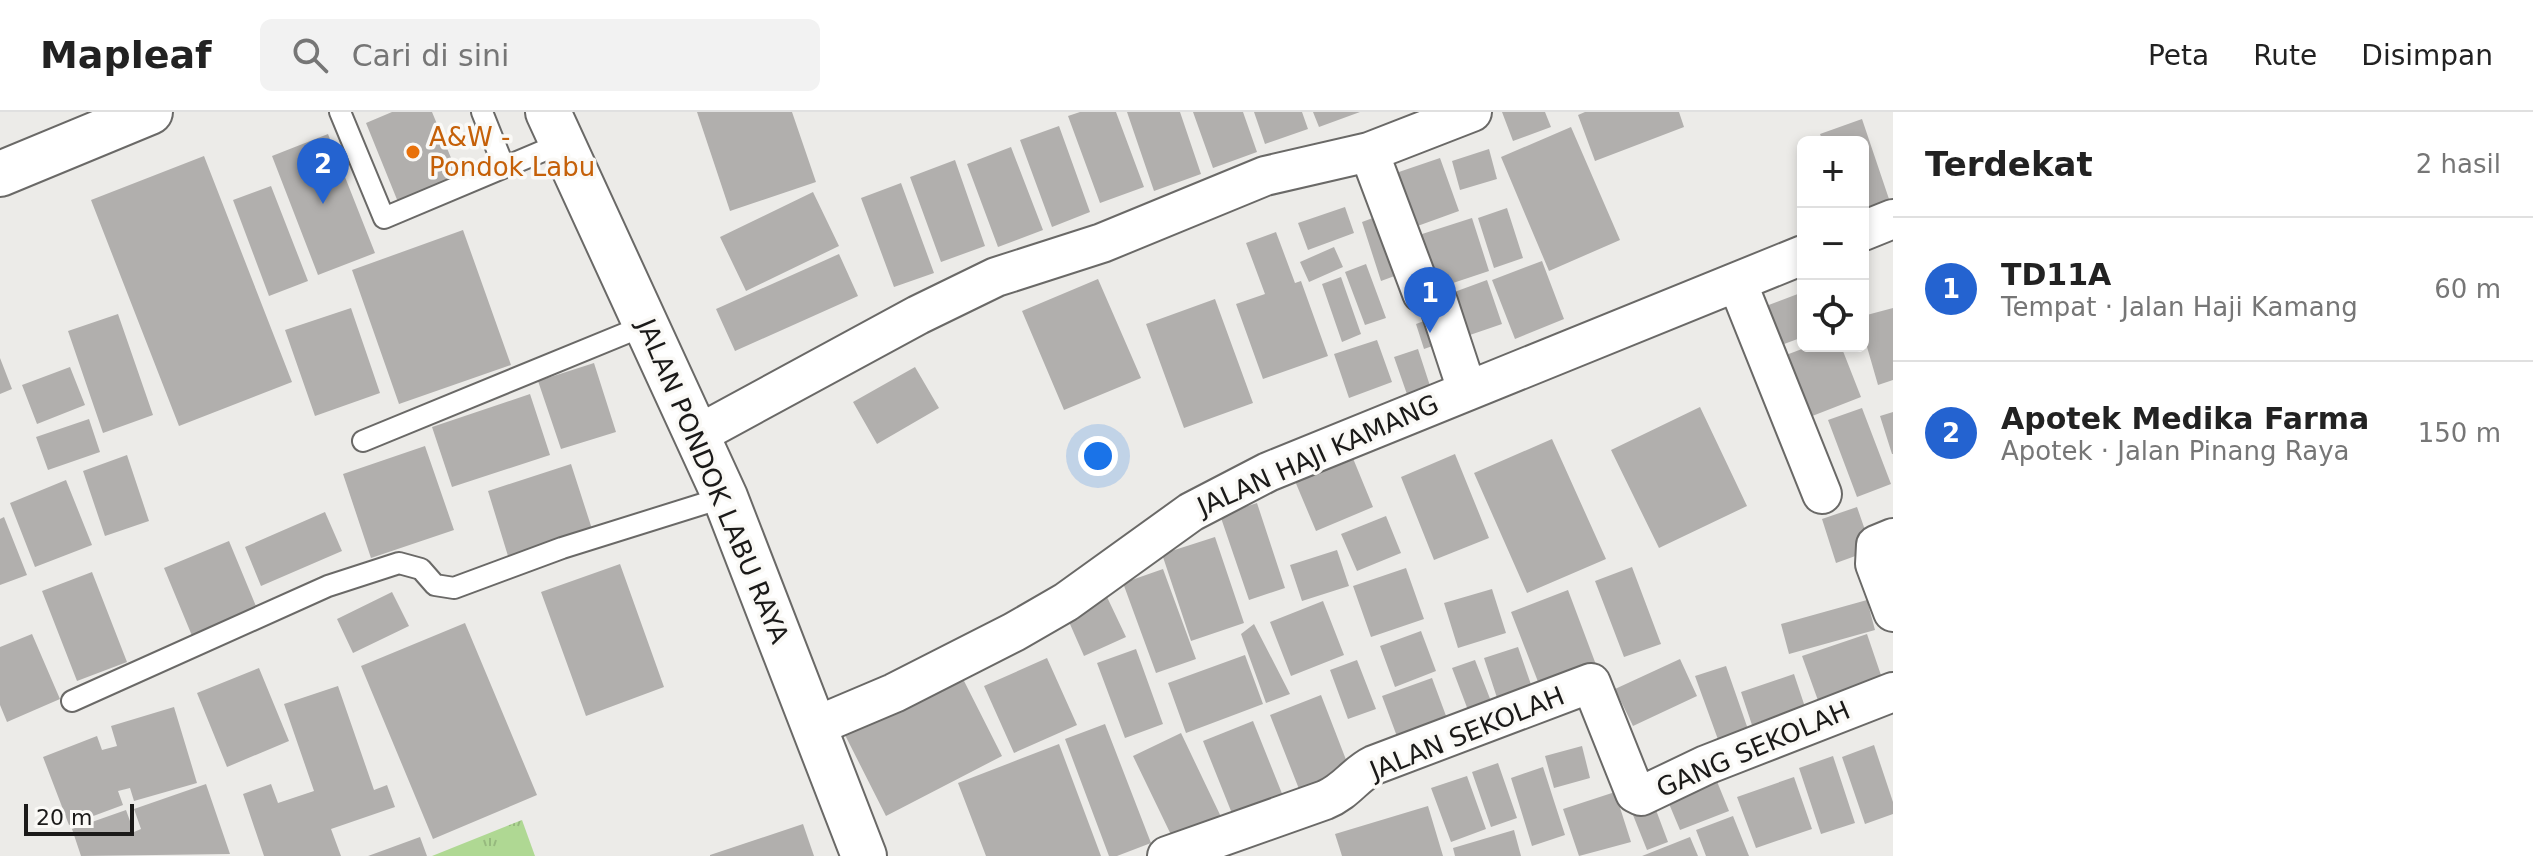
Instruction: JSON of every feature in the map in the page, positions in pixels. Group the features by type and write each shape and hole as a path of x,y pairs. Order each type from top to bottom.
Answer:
{"main road":[{"path":"0,174 150,112"},
{"name":"JALAN PONDOK LABU RAYA","path":"555,128 725,497 864,856"}],"street":[{"path":"697,435 918,315 996,277 1102,243 1265,176 1369,152 1472,112"},
{"path":"1369,152 1422,293 1438,302 1467,390"},
{"path":"1869,229 1893,219"},
{"name":"JALAN HAJI KAMANG","path":"816,726 964,659 1066,602 1191,512 1225,494 1467,390 1797,257"},
{"path":"1737,282 1822,494"},
{"path":"1884,542 1875,564 1893,612"},
{"name":"GANG SEKOLAH","path":"1591,683 1635,793 1641,796 1706,765 1893,692"},
{"name":"JALAN SEKOLAH","path":"1167,856 1343,792 1364,770 1374,765 1591,683"}],"lane":[{"path":"340,112 384,218 504,167 555,128"},
{"path":"482,112 504,167"},
{"path":"363,441 646,325"},
{"path":"72,701 328,586 399,563 421,569 435,585 454,588 562,548 725,497"}],"green space":[{"path":"522,820 535,856 432,856"}],"building":[{"name":"A&W - Pondok Labu","path":"392,112 432,112 461,182 400,207 366,123"},
{"path":"697,112 792,112 816,182 730,211"},
{"path":"1080,112 1116,112 1144,187 1100,203 1068,116"},
{"path":"1127,112 1180,112 1201,174 1154,191"},
{"path":"1193,112 1243,112 1257,152 1213,168"},
{"path":"1254,112 1302,112 1308,129 1265,144"},
{"path":"1313,112 1360,112 1319,127"},
{"path":"1502,112 1545,112 1551,127 1513,141"},
{"path":"1585,112 1679,112 1684,127 1595,161 1578,115"},
{"path":"1862,119 1868,136 1821,136"},
{"path":"1059,126 1090,212 1052,227 1020,140"},
{"path":"1571,127 1620,240 1549,271 1501,157"},
{"path":"328,134 375,253 318,275 272,156"},
{"path":"1869,140 1890,202 1869,209"},
{"path":"1011,147 1043,230 998,247 967,164"},
{"path":"1489,149 1497,179 1460,190 1452,161"},
{"path":"204,156 292,382 179,426 91,200"},
{"path":"1440,158 1459,211 1412,228 1393,174"},
{"path":"955,160 985,246 941,262 910,177"},
{"path":"901,183 934,273 894,287 861,198"},
{"path":"271,186 308,281 269,296 233,200"},
{"path":"813,192 839,246 746,291 720,237"},
{"path":"1345,207 1354,233 1308,250 1298,223"},
{"path":"1507,208 1523,258 1494,268 1478,218"},
{"path":"1381,215 1400,274 1381,281 1362,222"},
{"path":"1472,218 1489,271 1438,288 1419,235"},
{"path":"463,230 511,365 399,404 352,270"},
{"path":"1276,232 1295,283 1301,281 1328,356 1263,379 1236,304 1265,294 1246,243"},
{"path":"1334,247 1343,267 1309,282 1300,262"},
{"path":"839,254 858,296 735,351 716,309"},
{"path":"1542,261 1564,319 1515,339 1492,280"},
{"path":"1366,264 1386,318 1365,325 1345,272"},
{"path":"1341,277 1361,334 1342,342 1322,284"},
{"path":"1098,279 1141,378 1064,410 1022,311"},
{"path":"1487,280 1502,324 1464,337 1449,294"},
{"path":"1797,294 1797,339 1773,348 1758,309"},
{"path":"1215,299 1253,403 1184,428 1146,324"},
{"path":"351,308 380,393 315,416 285,330"},
{"path":"1893,308 1893,380 1878,385 1868,352 1869,314"},
{"path":"118,314 153,415 103,433 68,331"},
{"path":"1435,317 1444,342 1424,349 1416,324"},
{"path":"1377,340 1392,382 1349,398 1334,354"},
{"path":"1418,349 1432,392 1409,400 1394,357"},
{"path":"1797,351 1843,352 1861,397 1802,420 1778,358"},
{"path":"0,358 12,389 0,394"},
{"path":"594,363 616,432 561,449 538,381"},
{"path":"70,367 85,405 37,424 22,385"},
{"path":"915,367 939,408 877,444 853,402"},
{"path":"530,394 550,455 452,487 432,427"},
{"path":"1700,407 1747,506 1659,548 1611,450"},
{"path":"1862,408 1891,484 1857,497 1828,420"},
{"path":"1893,412 1893,454 1892,454 1880,416"},
{"path":"89,419 100,452 48,470 36,437"},
{"path":"1552,439 1606,559 1527,593 1474,473"},
{"path":"425,446 454,530 371,558 343,474"},
{"path":"1350,451 1373,507 1316,531 1292,474"},
{"path":"1455,454 1489,538 1434,560 1401,477"},
{"path":"127,455 149,521 105,536 83,471"},
{"path":"571,464 592,529 508,556 488,491"},
{"path":"66,480 92,545 35,567 10,503"},
{"path":"1257,503 1285,588 1249,600 1220,515"},
{"path":"1857,507 1872,550 1836,563 1822,519"},
{"path":"325,512 342,551 261,586 245,547"},
{"path":"1386,516 1401,553 1357,571 1341,534"},
{"path":"4,517 27,575 0,585 0,519"},
{"path":"1215,537 1244,623 1191,641 1162,554"},
{"path":"229,541 260,616 195,643 164,568"},
{"path":"1337,550 1349,586 1302,601 1290,565"},
{"path":"620,564 664,687 586,716 541,592"},
{"path":"1632,567 1661,644 1624,657 1595,581"},
{"path":"1406,568 1424,619 1371,637 1353,586"},
{"path":"1163,569 1196,659 1156,673 1123,583"},
{"path":"92,572 127,662 77,681 42,591"},
{"path":"1492,589 1506,633 1458,648 1444,603"},
{"path":"1568,590 1598,670 1542,692 1511,612"},
{"path":"392,592 409,626 353,653 337,619"},
{"path":"1107,597 1126,637 1084,656 1066,615"},
{"path":"1867,600 1875,630 1789,654 1781,624"},
{"path":"1323,601 1344,655 1291,676 1270,622"},
{"path":"465,623 537,795 433,839 361,666"},
{"path":"1254,624 1290,694 1266,703 1241,634"},
{"path":"1421,631 1436,671 1395,687 1380,646"},
{"path":"32,634 60,699 7,722 0,705 0,647"},
{"path":"1867,634 1884,684 1820,706 1802,656"},
{"path":"1518,647 1536,699 1501,710 1484,658"},
{"path":"1136,649 1163,724 1125,738 1097,663"},
{"path":"1245,655 1263,704 1186,733 1168,683"},
{"path":"1047,658 1077,725 1014,753 984,686"},
{"path":"1680,659 1697,696 1633,726 1615,689"},
{"path":"1357,660 1376,709 1348,719 1330,670"},
{"path":"1475,660 1494,709 1471,718 1452,668"},
{"path":"1726,666 1750,735 1720,745 1695,676"},
{"path":"259,668 289,741 227,767 197,693"},
{"path":"1794,674 1807,713 1754,731 1741,692"},
{"path":"961,675 1002,756 886,816 845,735"},
{"path":"1432,678 1452,732 1402,750 1382,696"},
{"path":"338,686 374,790 387,785 395,807 331,829 341,856 264,856 243,794 271,784 278,803 314,791 284,704"},
{"path":"1321,695 1350,770 1299,789 1270,715"},
{"path":"174,707 197,783 134,801 130,788 118,791 123,805 69,825 43,757 97,736 102,750 117,746 111,726"},
{"path":"1253,721 1285,801 1235,821 1203,741"},
{"path":"1105,724 1151,843 1117,856 1109,856 1065,739"},
{"path":"1181,733 1223,821 1175,843 1133,756"},
{"path":"1059,744 1101,856 986,856 958,783"},
{"path":"1874,745 1893,802 1893,814 1865,824 1842,757"},
{"path":"1582,746 1590,778 1554,788 1545,756"},
{"path":"1833,756 1855,823 1821,834 1799,768"},
{"path":"1498,763 1517,818 1491,827 1472,772"},
{"path":"1543,767 1565,835 1532,846 1511,778"},
{"path":"1467,776 1486,829 1451,842 1431,788"},
{"path":"1794,777 1812,829 1756,848 1737,797"},
{"path":"1716,779 1729,811 1680,830 1667,799"},
{"path":"206,784 230,854 81,856 72,829 126,810 134,832 141,829 134,809"},
{"path":"1615,792 1631,842 1579,856 1563,809"},
{"path":"1653,802 1668,842 1647,850 1631,810"},
{"path":"1428,806 1443,856 1342,856 1335,834"},
{"path":"1733,816 1749,856 1706,856 1696,830"},
{"path":"803,824 814,856 710,856 710,855"},
{"path":"1514,830 1521,856 1455,856 1453,848"},
{"path":"420,837 427,856 368,856"},
{"path":"1690,837 1698,856 1642,856"}],"place":[{"name":"A&W - Pondok Labu","path":"413,152"},
{"name":"Apotek Medika Farma","path":"323,204"},
{"name":"TD11A","path":"1430,333"}]}
